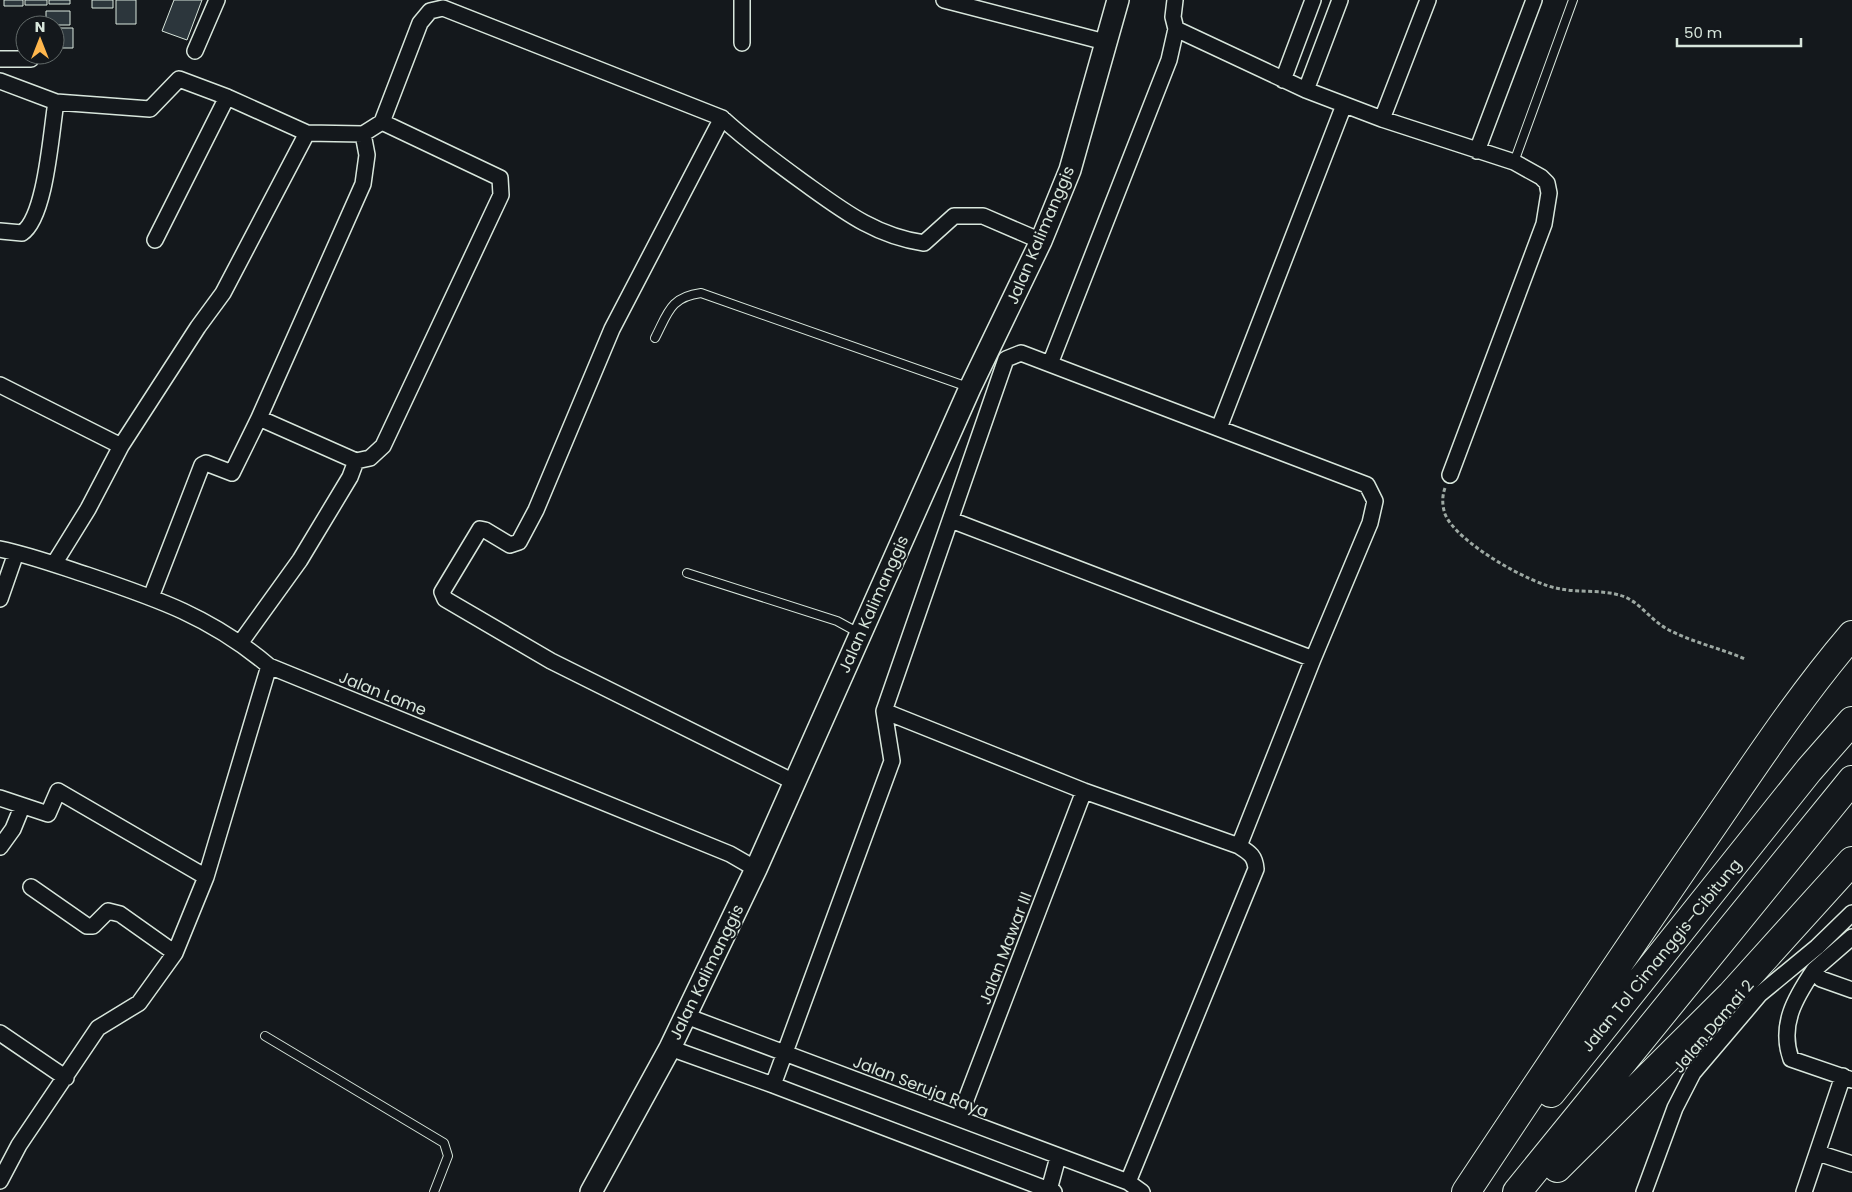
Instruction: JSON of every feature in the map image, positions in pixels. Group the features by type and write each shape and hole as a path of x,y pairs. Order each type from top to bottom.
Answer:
{"highway":[{"path":"1466,1192 1641,929 1746,777 1834,656 1852,635"},
{"name":"Jalan Tol Cimanggis–Cibitung","path":"1472,1192 1803,778 1852,721"},
{"path":"1517,1192 1852,780"},
{"path":"1532,1192 1732,995 1852,861"}],"main road":[{"name":"Jalan Kalimanggis","path":"591,1192 670,1048 756,869 970,388 1041,241 1070,170 1118,0"}],"street":[{"path":"195,51 217,0"},
{"path":"742,0 742,44"},
{"path":"944,0 1105,42"},
{"path":"1050,364 1169,60 1176,29 1173,18 1175,0"},
{"path":"1283,80 1314,0"},
{"path":"1306,90 1340,0"},
{"path":"1382,119 1428,0"},
{"path":"1477,151 1534,0"},
{"path":"0,81 56,102 150,109 179,79 228,97 307,133 363,134 382,122 420,23 430,11 443,8 722,118 752,145 856,220 902,240 924,243 954,216 983,216 1041,241"},
{"path":"1176,29 1306,90 1382,119 1514,162 1542,176 1548,183 1548,205 1544,224 1450,475"},
{"path":"0,59 15,59"},
{"path":"155,240 228,97"},
{"path":"0,231 22,233 34,221 43,185 56,102"},
{"path":"1219,428 1344,105"},
{"path":"722,118 612,329 536,510 520,542 510,545 480,529 442,592 445,599 551,661 794,782"},
{"path":"259,418 356,461 370,458 383,446 501,195 500,178 382,122"},
{"path":"54,564 88,509 121,446 198,327 223,293 307,133"},
{"path":"152,597 202,465 206,463 232,473 259,418 363,184 368,155 363,134"},
{"path":"774,1085 892,761 884,711 1006,359 1022,353 1219,428 1367,485 1376,501 1370,523 1313,659 1239,846"},
{"path":"0,385 121,446"},
{"path":"241,642 300,560 350,477 356,461"},
{"path":"951,520 1313,659"},
{"name":"Jalan Lame","path":"0,549 54,564 152,597 183,610 241,642 269,666 730,854 756,869"},
{"path":"0,599 16,553"},
{"path":"0,1181 19,1145 98,1028 139,1003 175,953 206,877 269,666"},
{"path":"884,711 1084,791 1239,846 1256,860 1256,869 1128,1182"},
{"path":"0,798 22,807 48,814 58,791 206,877"},
{"name":"Jalan Mawar III","path":"959,1118 1084,791"},
{"path":"0,847 13,829 22,807"},
{"path":"32,887 87,926 93,926 108,911 120,914 175,953"},
{"name":"Jalan Damai 2","path":"1644,1192 1680,1096 1693,1073 1760,994 1817,947 1852,913"},
{"path":"1804,1192 1848,1078 1791,1059 1785,1043 1788,1022 1799,992 1814,970 1852,937"},
{"path":"1814,970 1821,979 1852,990"},
{"name":"Jalan Seruja Raya","path":"686,1016 1128,1182 1142,1192"},
{"path":"0,1033 66,1078"},
{"path":"670,1048 774,1085 1051,1191 1058,1157"},
{"path":"1818,1153 1852,1164"}],"lane":[{"path":"1514,162 1573,0"},
{"path":"655,338 675,302 688,295 701,294 970,388"},
{"path":"687,573 837,621 860,633"},
{"path":"265,1036 444,1143 448,1156 434,1192"}],"path":[{"path":"1450,475 1443,498 1445,514 1457,530 1489,556 1514,571 1556,588 1624,597 1638,605 1657,624 1670,631 1745,659"}],"building":[{"path":"4,0 23,0 23,6 4,6"},
{"path":"25,0 47,0 47,5 25,5"},
{"path":"49,0 70,0 70,4 49,4"},
{"path":"92,0 113,0 113,8 92,8"},
{"path":"116,0 136,0 136,24 116,24"},
{"path":"174,0 202,0 187,40 162,31"},
{"path":"46,11 70,11 70,25 65,25 65,15 46,15"},
{"path":"65,28 73,28 73,48 65,48"}]}
